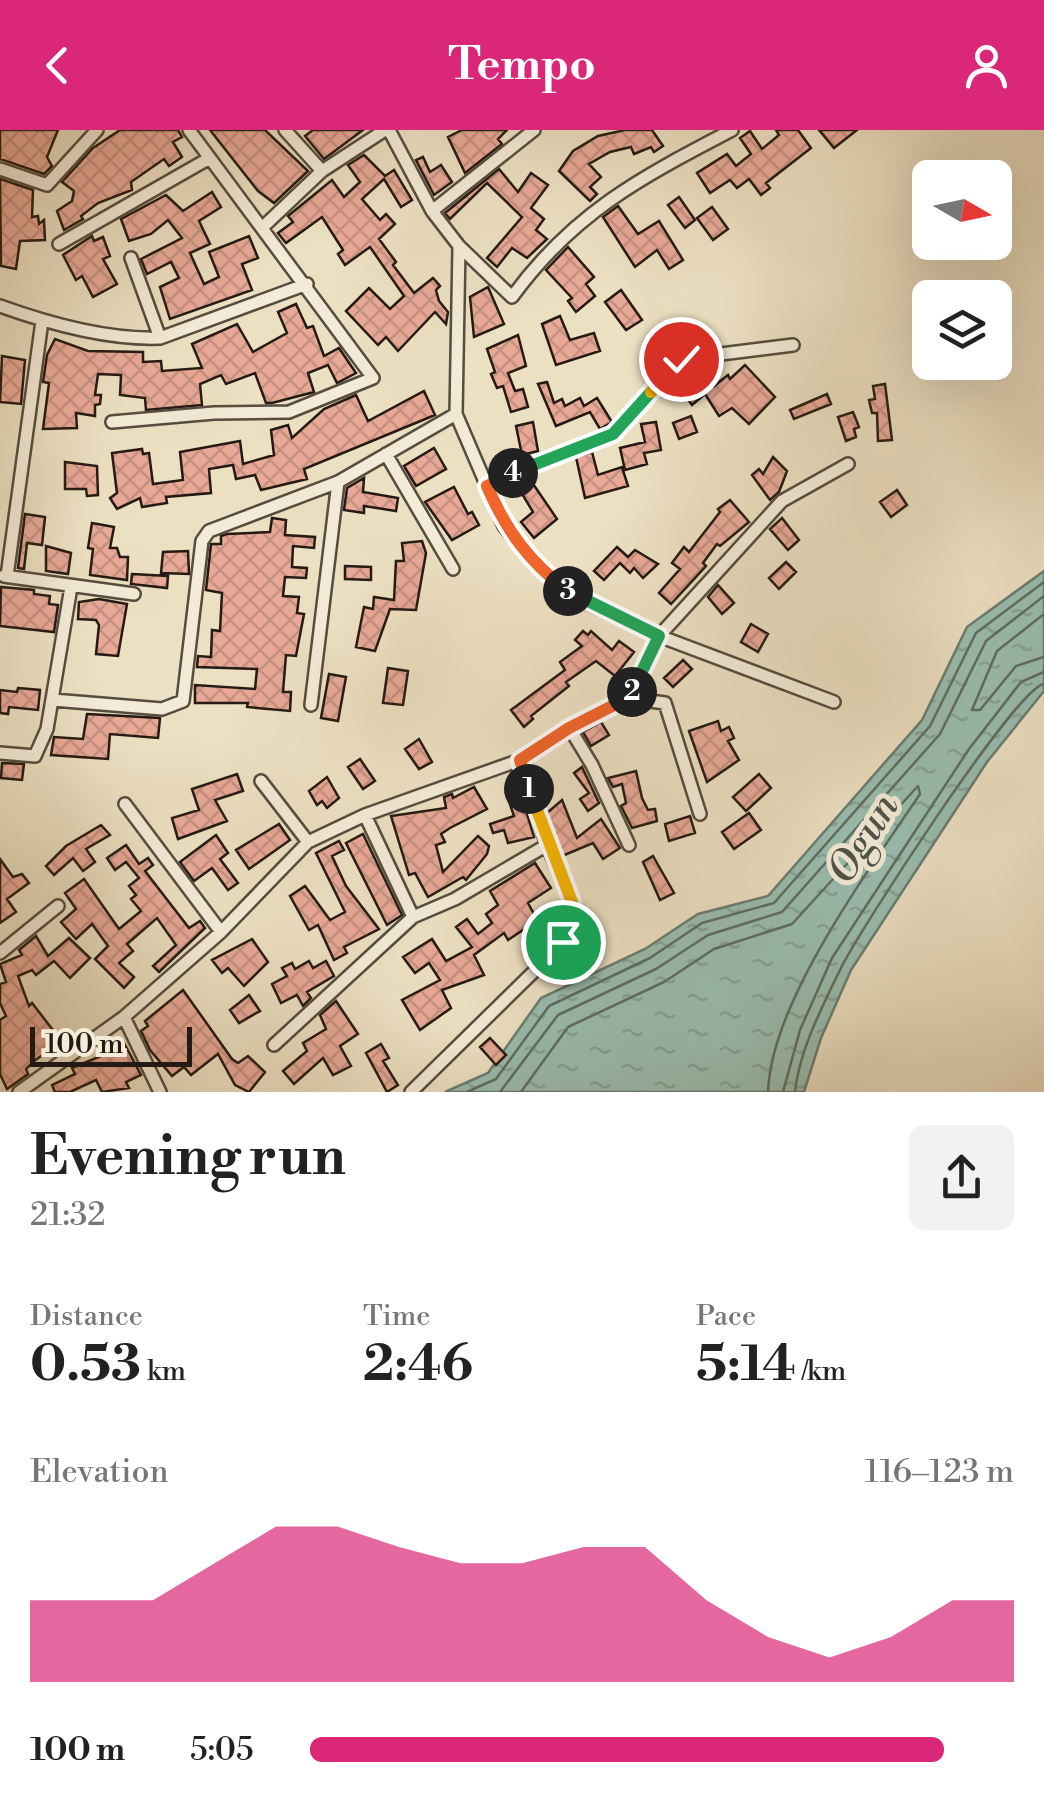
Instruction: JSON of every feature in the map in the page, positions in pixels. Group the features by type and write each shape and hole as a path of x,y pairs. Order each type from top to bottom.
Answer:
{"street":[{"path":"0,170 47,185 98,130"},
{"path":"112,422 214,412 290,412 373,378 190,130"},
{"path":"285,130 322,171"},
{"path":"264,226 322,171 387,130 432,211 459,246 512,297 543,254 625,186 732,130"},
{"path":"432,211 534,130"},
{"path":"59,244 208,158"},
{"path":"459,246 456,414 504,526 549,577 578,599 659,636 834,702"},
{"path":"131,258 160,338"},
{"path":"0,306 42,321 136,338 160,338 307,284"},
{"path":"42,321 4,576 134,594"},
{"path":"487,486 541,460 613,434 681,359 793,344"},
{"path":"53,700 162,709 184,701 202,541 209,531 338,482 456,414"},
{"path":"386,454 453,569"},
{"path":"628,698 659,636 782,501 848,464"},
{"path":"311,705 338,482"},
{"path":"0,753 35,756 53,700 71,587"},
{"path":"19,1092 124,1017 221,932 308,842 364,816 520,760 569,728 628,698 665,703 700,814"},
{"path":"569,728 629,845"},
{"path":"411,1092 488,1021 572,928 572,902 547,845 520,760"},
{"path":"261,781 308,842"},
{"path":"125,804 221,932"},
{"path":"364,816 413,917"},
{"path":"274,1044 413,917 455,899 547,845"},
{"path":"0,953 58,906"},
{"path":"124,1017 160,1092"}],"water":[{"name":"Ogun","path":"1044,571 1044,691 987,762 851,970 821,1038 804,1092 445,1092 488,1073 541,998 645,949 698,914 768,896 922,720 967,627"}],"building":[{"path":"0,130 58,130 47,157 52,166 44,174 0,159"},
{"path":"120,130 178,130 182,137 173,142 182,157 169,166 164,159 131,182 132,190 98,203 81,216 83,219 64,230 57,211 72,201 74,191 62,182 93,148"},
{"path":"210,130 265,130 308,171 274,203 258,191"},
{"path":"313,130 363,130 324,159 305,136"},
{"path":"462,130 507,130 498,139 502,144 465,173 448,137"},
{"path":"652,130 663,146 654,152 651,147 634,154 631,147 610,152 589,164 601,177 590,187 597,194 590,201 559,171 573,151 598,136"},
{"path":"776,130 798,130 811,148 766,183 770,188 761,195 749,179 737,188 730,180 710,193 697,173 727,154 736,166 751,154 740,138 750,131 762,149 779,135"},
{"path":"819,130 857,130 834,148"},
{"path":"364,155 385,176 394,170 412,200 401,207 384,179 362,199 380,220 386,214 395,224 379,239 414,293 433,278 440,286 436,290 439,301 448,312 446,324 435,312 398,351 386,337 378,345 346,311 369,288 390,309 404,296 370,247 345,265 338,254 343,250 322,217 286,243 278,233 293,222 288,216 332,180 344,197 360,182 348,165"},
{"path":"423,157 430,172 441,165 452,182 434,195 416,160"},
{"path":"499,169 518,192 531,173 548,185 531,208 544,219 536,230 547,239 527,258 512,248 497,267 487,258 522,217 487,183 450,219 445,213"},
{"path":"0,179 33,190 32,217 38,216 39,224 44,220 45,240 20,241 16,269 1,266"},
{"path":"212,192 221,207 199,221 210,244 190,253 204,284 219,277 209,252 249,236 258,258 242,264 252,290 170,319 160,287 179,278 171,262 147,274 141,259 182,238 168,220 151,234 129,241 121,219 166,195 183,211"},
{"path":"679,197 695,220 685,228 668,205"},
{"path":"618,206 638,234 659,221 683,260 669,269 657,250 635,267 603,217"},
{"path":"712,207 728,229 713,240 697,218"},
{"path":"92,236 94,241 103,237 110,256 103,259 117,284 93,297 82,276 76,280 63,255"},
{"path":"568,247 594,277 586,284 595,296 576,312 568,301 572,298 546,270"},
{"path":"488,287 504,324 474,337 470,297"},
{"path":"621,290 642,320 626,330 605,302"},
{"path":"296,304 307,328 313,326 324,356 339,348 356,373 337,383 328,365 308,373 314,392 272,403 266,403 255,373 226,384 221,375 200,384 202,405 146,410 145,398 120,395 121,375 98,374 95,395 101,395 100,404 95,405 95,416 76,413 77,428 43,429 49,383 43,382 47,355 55,339 88,351 143,352 143,362 161,361 162,371 202,368 192,344 237,324 253,352 287,333 278,312"},
{"path":"560,316 570,340 594,333 600,351 556,365 542,324"},
{"path":"518,335 526,366 508,373 515,391 523,389 528,407 511,412 503,386 497,388 491,374 495,372 487,349"},
{"path":"2,356 25,360 21,404 0,402"},
{"path":"745,365 775,397 749,424 732,408 719,416 705,394 692,405 676,384 692,370 703,383 710,379 714,386 728,375 730,379"},
{"path":"547,382 554,403 562,399 565,406 580,398 584,406 597,398 612,422 600,429 590,412 556,426 538,384"},
{"path":"885,384 892,440 878,441 877,413 872,413 869,400 875,399 873,386"},
{"path":"424,391 435,415 304,469 307,479 261,490 255,475 236,479 233,465 209,469 211,493 166,497 167,503 142,507 140,498 117,509 110,498 117,493 112,453 142,449 143,454 149,453 153,484 183,480 180,452 240,441 243,464 274,455 271,430 288,425 292,438 324,409 356,395 368,421"},
{"path":"827,394 831,404 794,419 790,410"},
{"path":"853,412 859,427 854,429 856,437 846,441 838,417"},
{"path":"691,416 697,432 679,439 673,423"},
{"path":"533,422 538,451 522,455 516,426"},
{"path":"656,422 661,450 644,453 647,464 625,470 620,448 645,442 641,424"},
{"path":"434,448 446,469 416,486 404,466"},
{"path":"592,452 598,475 622,467 628,486 585,498 576,457"},
{"path":"773,457 787,471 779,492 770,500 752,475 759,469 763,474"},
{"path":"65,462 97,466 98,495 87,496 86,489 65,489"},
{"path":"364,478 363,492 398,498 396,511 364,506 364,513 344,510 347,488"},
{"path":"529,478 557,519 534,538 521,522 533,512 518,487"},
{"path":"454,487 468,514 472,512 479,525 452,540 425,502"},
{"path":"897,490 907,505 891,517 880,502"},
{"path":"730,500 749,522 720,546 717,544 703,563 706,566 671,604 659,593 680,569 672,563 684,547 689,552 720,512 718,509"},
{"path":"25,514 45,517 42,545 27,543 24,569 18,568"},
{"path":"272,518 286,520 285,535 315,537 314,548 293,546 292,567 307,568 306,578 285,577 283,596 299,597 297,613 304,614 296,656 286,655 283,692 291,692 290,711 247,707 248,703 195,703 195,685 255,689 257,669 197,667 198,656 211,657 212,630 220,631 222,593 206,590 211,544 221,544 221,536 227,534 270,532"},
{"path":"782,518 799,540 788,550 770,529"},
{"path":"92,523 114,527 110,548 117,548 120,557 128,557 127,580 90,575 93,549 88,548"},
{"path":"422,541 426,553 416,610 390,609 375,651 356,647 364,607 373,609 374,597 394,600 396,561 404,561 402,543"},
{"path":"46,546 71,553 68,574 46,571"},
{"path":"617,547 628,557 635,550 658,564 643,578 634,568 630,573 620,563 604,580 594,571"},
{"path":"188,551 189,574 161,573 163,552"},
{"path":"786,562 796,572 779,589 769,578"},
{"path":"345,566 371,567 371,580 345,579"},
{"path":"132,574 168,576 167,588 131,584"},
{"path":"718,585 734,603 722,614 708,597"},
{"path":"1,587 34,590 34,594 50,596 49,604 58,605 54,632 0,626"},
{"path":"99,599 127,604 118,656 96,654 99,625 96,620 78,619 79,602"},
{"path":"751,624 768,634 758,652 741,642"},
{"path":"583,631 588,635 591,631 612,650 619,641 634,652 615,676 596,661 566,682 569,686 531,716 533,719 524,727 511,710 565,670 560,662 582,646 575,640"},
{"path":"683,660 692,669 673,687 664,678"},
{"path":"388,668 408,671 403,705 383,703"},
{"path":"329,674 346,677 338,721 321,718"},
{"path":"18,688 40,690 38,710 9,707 8,714 0,713 0,690 17,692"},
{"path":"87,714 160,718 158,738 110,734 108,759 51,755 54,737 83,739"},
{"path":"718,721 721,731 729,727 734,738 728,741 739,760 707,782 689,731"},
{"path":"601,722 609,735 591,746 583,732"},
{"path":"419,739 432,762 419,769 405,749"},
{"path":"360,759 375,781 363,789 348,767"},
{"path":"2,763 24,764 22,780 1,778"},
{"path":"582,767 599,803 588,811 580,799 589,793 574,773"},
{"path":"636,771 642,798 648,810 655,809 657,821 632,828 621,806 626,803 622,784 613,787 608,778"},
{"path":"237,774 243,791 215,800 227,821 178,839 172,818 199,810 192,789"},
{"path":"759,774 771,788 746,811 733,797"},
{"path":"327,777 339,798 327,808 322,801 317,805 309,791"},
{"path":"474,787 487,809 441,834 445,842 436,845 443,872 478,836 489,846 487,854 466,880 463,877 428,897 415,873 409,875 391,816 446,808 444,797 452,794 453,798"},
{"path":"519,788 534,837 508,843 504,830 493,833 490,824 514,816 506,793"},
{"path":"562,800 577,838 601,819 620,848 603,859 593,843 562,856 547,813"},
{"path":"749,813 761,830 734,849 722,832"},
{"path":"690,816 695,833 669,841 665,824"},
{"path":"279,824 290,840 249,869 236,850"},
{"path":"101,825 110,835 86,849 95,862 83,871 73,858 54,875 46,866 66,846"},
{"path":"363,834 402,915 387,925 346,843"},
{"path":"216,835 228,853 220,859 238,883 228,890 212,868 194,881 180,862"},
{"path":"339,841 344,850 332,856 346,886 379,929 344,947 347,953 334,960 318,925 309,930 290,896 305,886 330,920 345,912 316,853"},
{"path":"126,845 139,864 148,858 153,865 145,871 189,928 200,921 205,928 159,972 153,966 176,945 157,918 127,944 133,951 119,963 134,977 124,988 95,959 108,946 92,924 76,939 61,922 76,909 65,893 84,879 119,929 141,911 131,899 136,895 129,886 139,878 126,862 115,870 107,858"},
{"path":"653,856 674,893 660,900 643,862"},
{"path":"0,859 13,877 22,874 29,883 7,899 16,912 0,923"},
{"path":"535,863 551,888 528,903 547,938 534,944 526,928 508,940 504,933 474,955 484,975 442,990 451,1008 420,1030 402,1000 440,980 429,963 415,973 403,957 432,939 446,961 472,947 456,927 467,919 478,934 492,923 486,914 498,905 490,891"},
{"path":"36,936 48,956 69,938 90,958 70,978 54,961 36,975 32,970 18,976 29,1006 32,1003 66,1047 54,1055 50,1050 34,1061 26,1069 28,1074 7,1089 0,1074 0,1020 6,1016 0,1003 0,984 6,982 0,964 22,955 19,950"},
{"path":"252,939 268,962 244,986 228,968 222,973 212,960"},
{"path":"582,942 590,959 555,979 549,970"},
{"path":"309,961 313,968 326,961 334,976 307,992 311,998 303,1006 297,995 281,1003 272,984 287,976 282,968 292,963 295,969"},
{"path":"183,990 232,1059 238,1063 248,1056 265,1072 249,1092 235,1085 218,1054 191,1075 184,1067 172,1076 150,1050 141,1031 148,1026 145,1021"},
{"path":"249,995 260,1011 239,1023 230,1010"},
{"path":"336,1001 358,1034 340,1046 351,1066 333,1075 323,1058 294,1084 283,1071 307,1051 303,1043 326,1029 320,1015"},
{"path":"490,1038 506,1055 496,1065 480,1047"},
{"path":"123,1041 141,1075 126,1082 129,1088 102,1092 96,1080 70,1092 55,1092 52,1085 75,1074 72,1068 113,1051 111,1047"},
{"path":"381,1044 389,1058 383,1061 398,1085 387,1092 366,1053"}],"route":[{"path":"563,942 572,928 572,902 547,845 520,760 569,728 628,698 659,636 578,599 549,577 504,526 487,486 541,460 613,434 681,359"}]}
